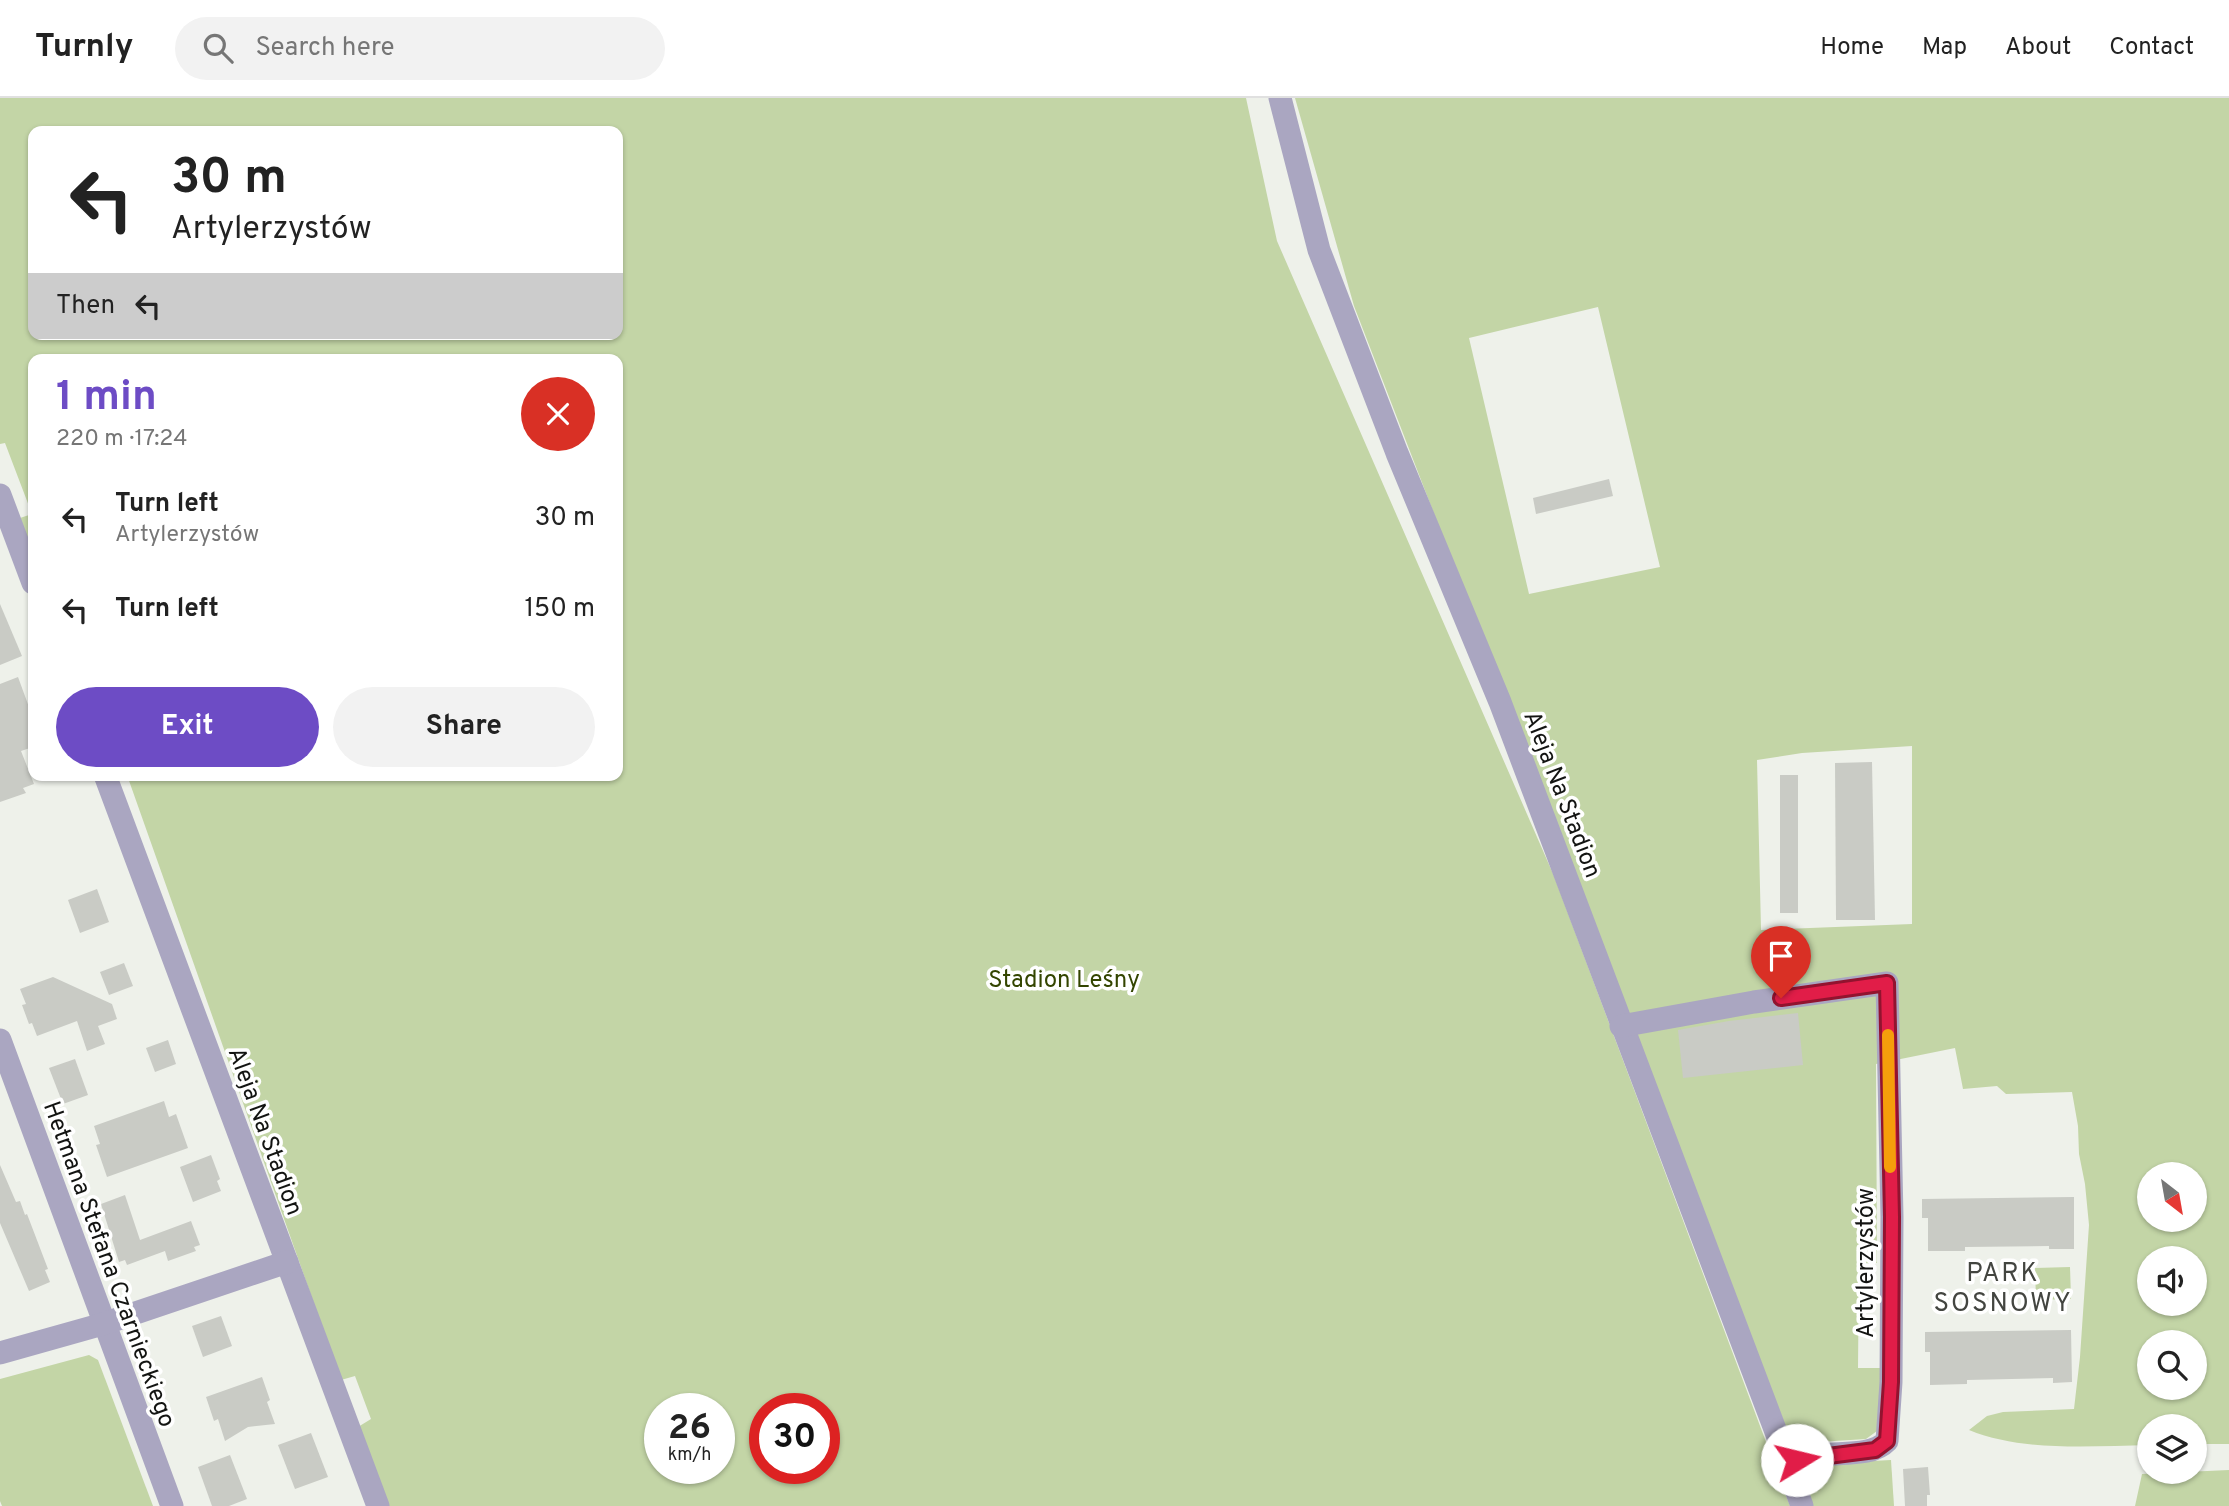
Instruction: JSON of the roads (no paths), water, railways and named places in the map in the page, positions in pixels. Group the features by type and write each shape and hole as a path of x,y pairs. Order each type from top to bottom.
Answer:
{"street":[{"name":"Aleja Na Stadion","path":"1280,98 1318,250 1397,453 1500,702 1621,1026 1782,1448 1791,1465 1790,1473 1802,1506"},
{"path":"0,495 28,570"},
{"name":"Aleja Na Stadion","path":"107,781 378,1506"},
{"name":"Artylerzystów","path":"1621,1026 1754,1002 1887,983 1892,1217 1891,1382 1887,1441 1875,1450 1808,1457 1791,1465"},
{"name":"Hetmana Stefana Czarnieckiego","path":"0,1040 172,1506"},
{"path":"0,1353 103,1324 287,1262"}],"district":[{"name":"PARK SOSNOWY","path":"2003,1287"}],"park label":[{"name":"Stadion Leśny","path":"1064,979"}]}
